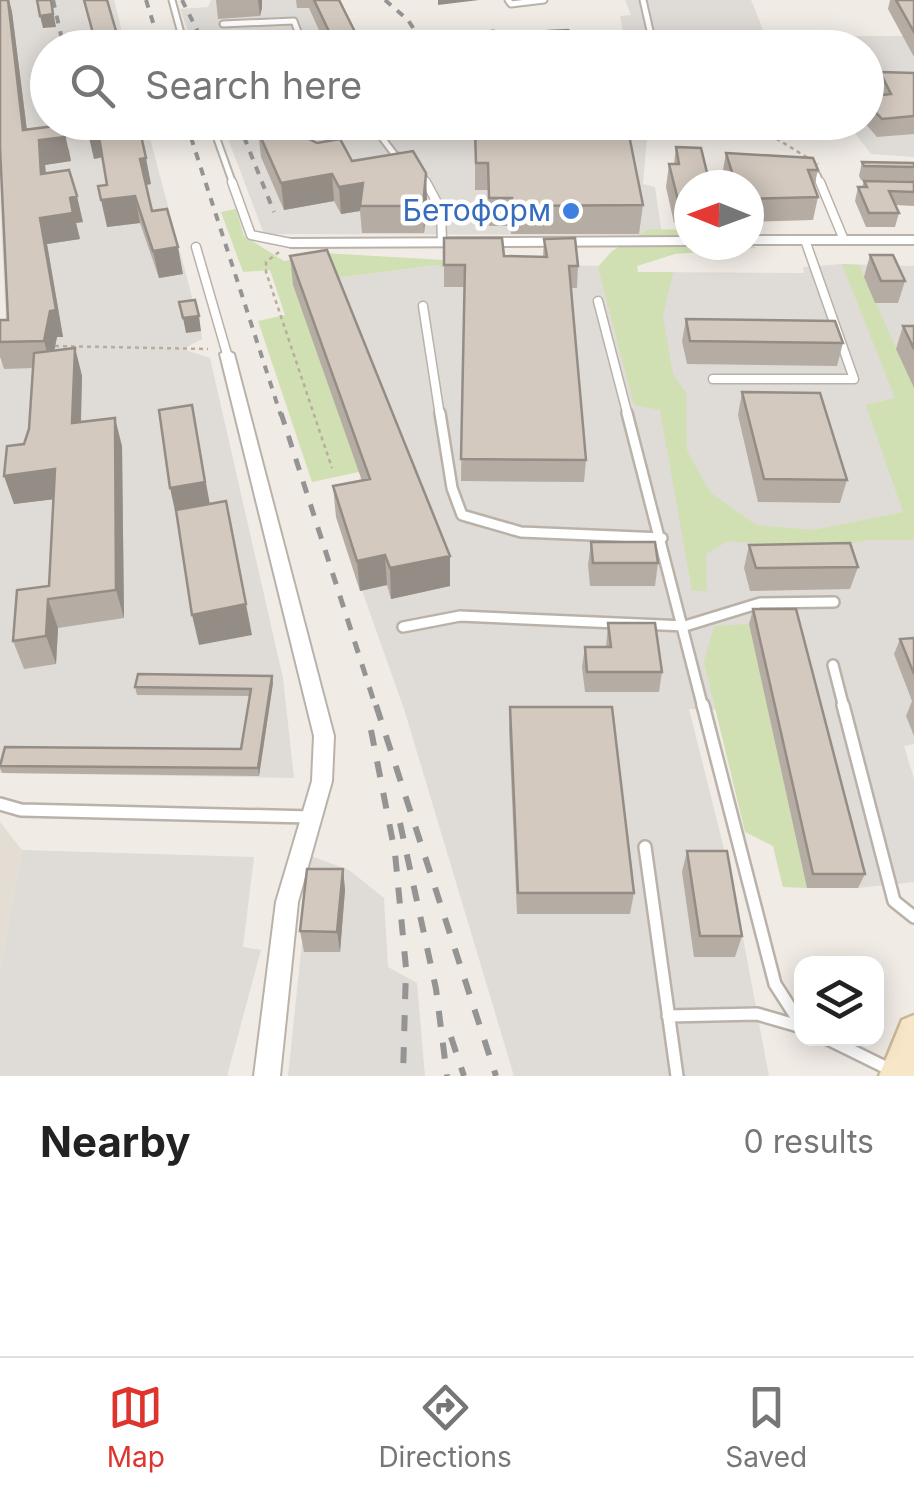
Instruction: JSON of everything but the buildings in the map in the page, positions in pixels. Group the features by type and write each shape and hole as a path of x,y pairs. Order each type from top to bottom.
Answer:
{"main road":[{"path":"898,1075 914,1032"}],"street":[{"path":"764,240 914,240"},
{"path":"291,243 674,241"},
{"path":"218,351 324,736 322,780 287,902 268,1076"}],"lane":[{"path":"172,0 180,30"},
{"path":"508,0 512,4 544,0"},
{"path":"643,0 650,30"},
{"path":"223,24 294,22 297,30"},
{"path":"217,140 251,234 291,243"},
{"path":"384,140 396,155 416,162 440,210 442,242"},
{"path":"800,173 817,174 844,240"},
{"path":"713,379 854,379 805,240"},
{"path":"196,247 218,351"},
{"path":"598,301 686,626 775,984 794,1014"},
{"path":"422,306 452,488 462,514 521,532 662,538"},
{"path":"403,627 460,616 686,626 760,604 834,602"},
{"path":"833,665 894,900 900,910 914,916"},
{"path":"0,804 21,810 311,818"},
{"path":"645,847 677,1076"},
{"path":"668,1016 758,1014 794,1025"},
{"path":"842,1046 898,1075"}],"path":[{"path":"291,243 266,262 266,272 332,468"},
{"path":"49,346 108,344 218,351"}],"shaded area":[{"path":"0,0 114,0 122,30 30,30 30,140 150,140 201,331 202,339 183,349 210,358 283,678 294,778 0,773 0,366 2,347 7,346 0,202"},
{"path":"211,0 335,0 346,30 188,30 180,9 208,7"},
{"path":"625,0 751,0 763,30 623,30 620,16 631,15"},
{"path":"884,36 914,36 914,157 871,154 860,140 884,140"},
{"path":"228,140 647,140 643,184 655,187 662,235 264,234"},
{"path":"437,265 636,266 638,272 804,273 803,267 914,266 914,744 904,746 914,779 914,882 858,888 783,887 741,710 689,709 733,885 769,1076 514,1076 405,712 336,517 372,510 329,279"},
{"path":"0,822 22,850 0,971"},
{"path":"22,850 254,857 243,947 261,950 227,1076 0,1076 0,971"},
{"path":"311,856 349,870 384,898 388,967 417,983 425,1076 288,1076"}],"green space":[{"path":"236,209 244,236 284,261 323,253 444,260 445,268 437,265 329,279 359,472 312,482 258,321 285,315 270,270 243,272 221,212"},
{"path":"649,229 674,230 674,254 637,266 638,272 673,272 663,315 673,374 686,393 687,451 711,493 756,525 813,530 903,512 866,405 895,398 842,264 859,265 914,388 914,540 869,540 824,549 728,541 706,554 707,591 692,591 660,410 634,405 598,267 612,251"},
{"path":"749,624 807,888 783,887 773,846 745,832 704,662 714,626"}],"railway":[{"path":"53,0 60,30"},
{"path":"146,0 155,30"},
{"path":"182,0 197,30"},
{"path":"385,0 414,30"},
{"path":"192,140 281,416"},
{"path":"245,140 274,212"},
{"path":"274,140 282,146"},
{"path":"281,413 376,708"},
{"path":"376,705 496,1076"},
{"path":"371,730 395,853 406,968 403,1076"},
{"path":"400,823 436,989 447,1076"},
{"path":"451,1037 464,1076"}],"place":[{"name":"Бетоформ","path":"571,211"}]}
